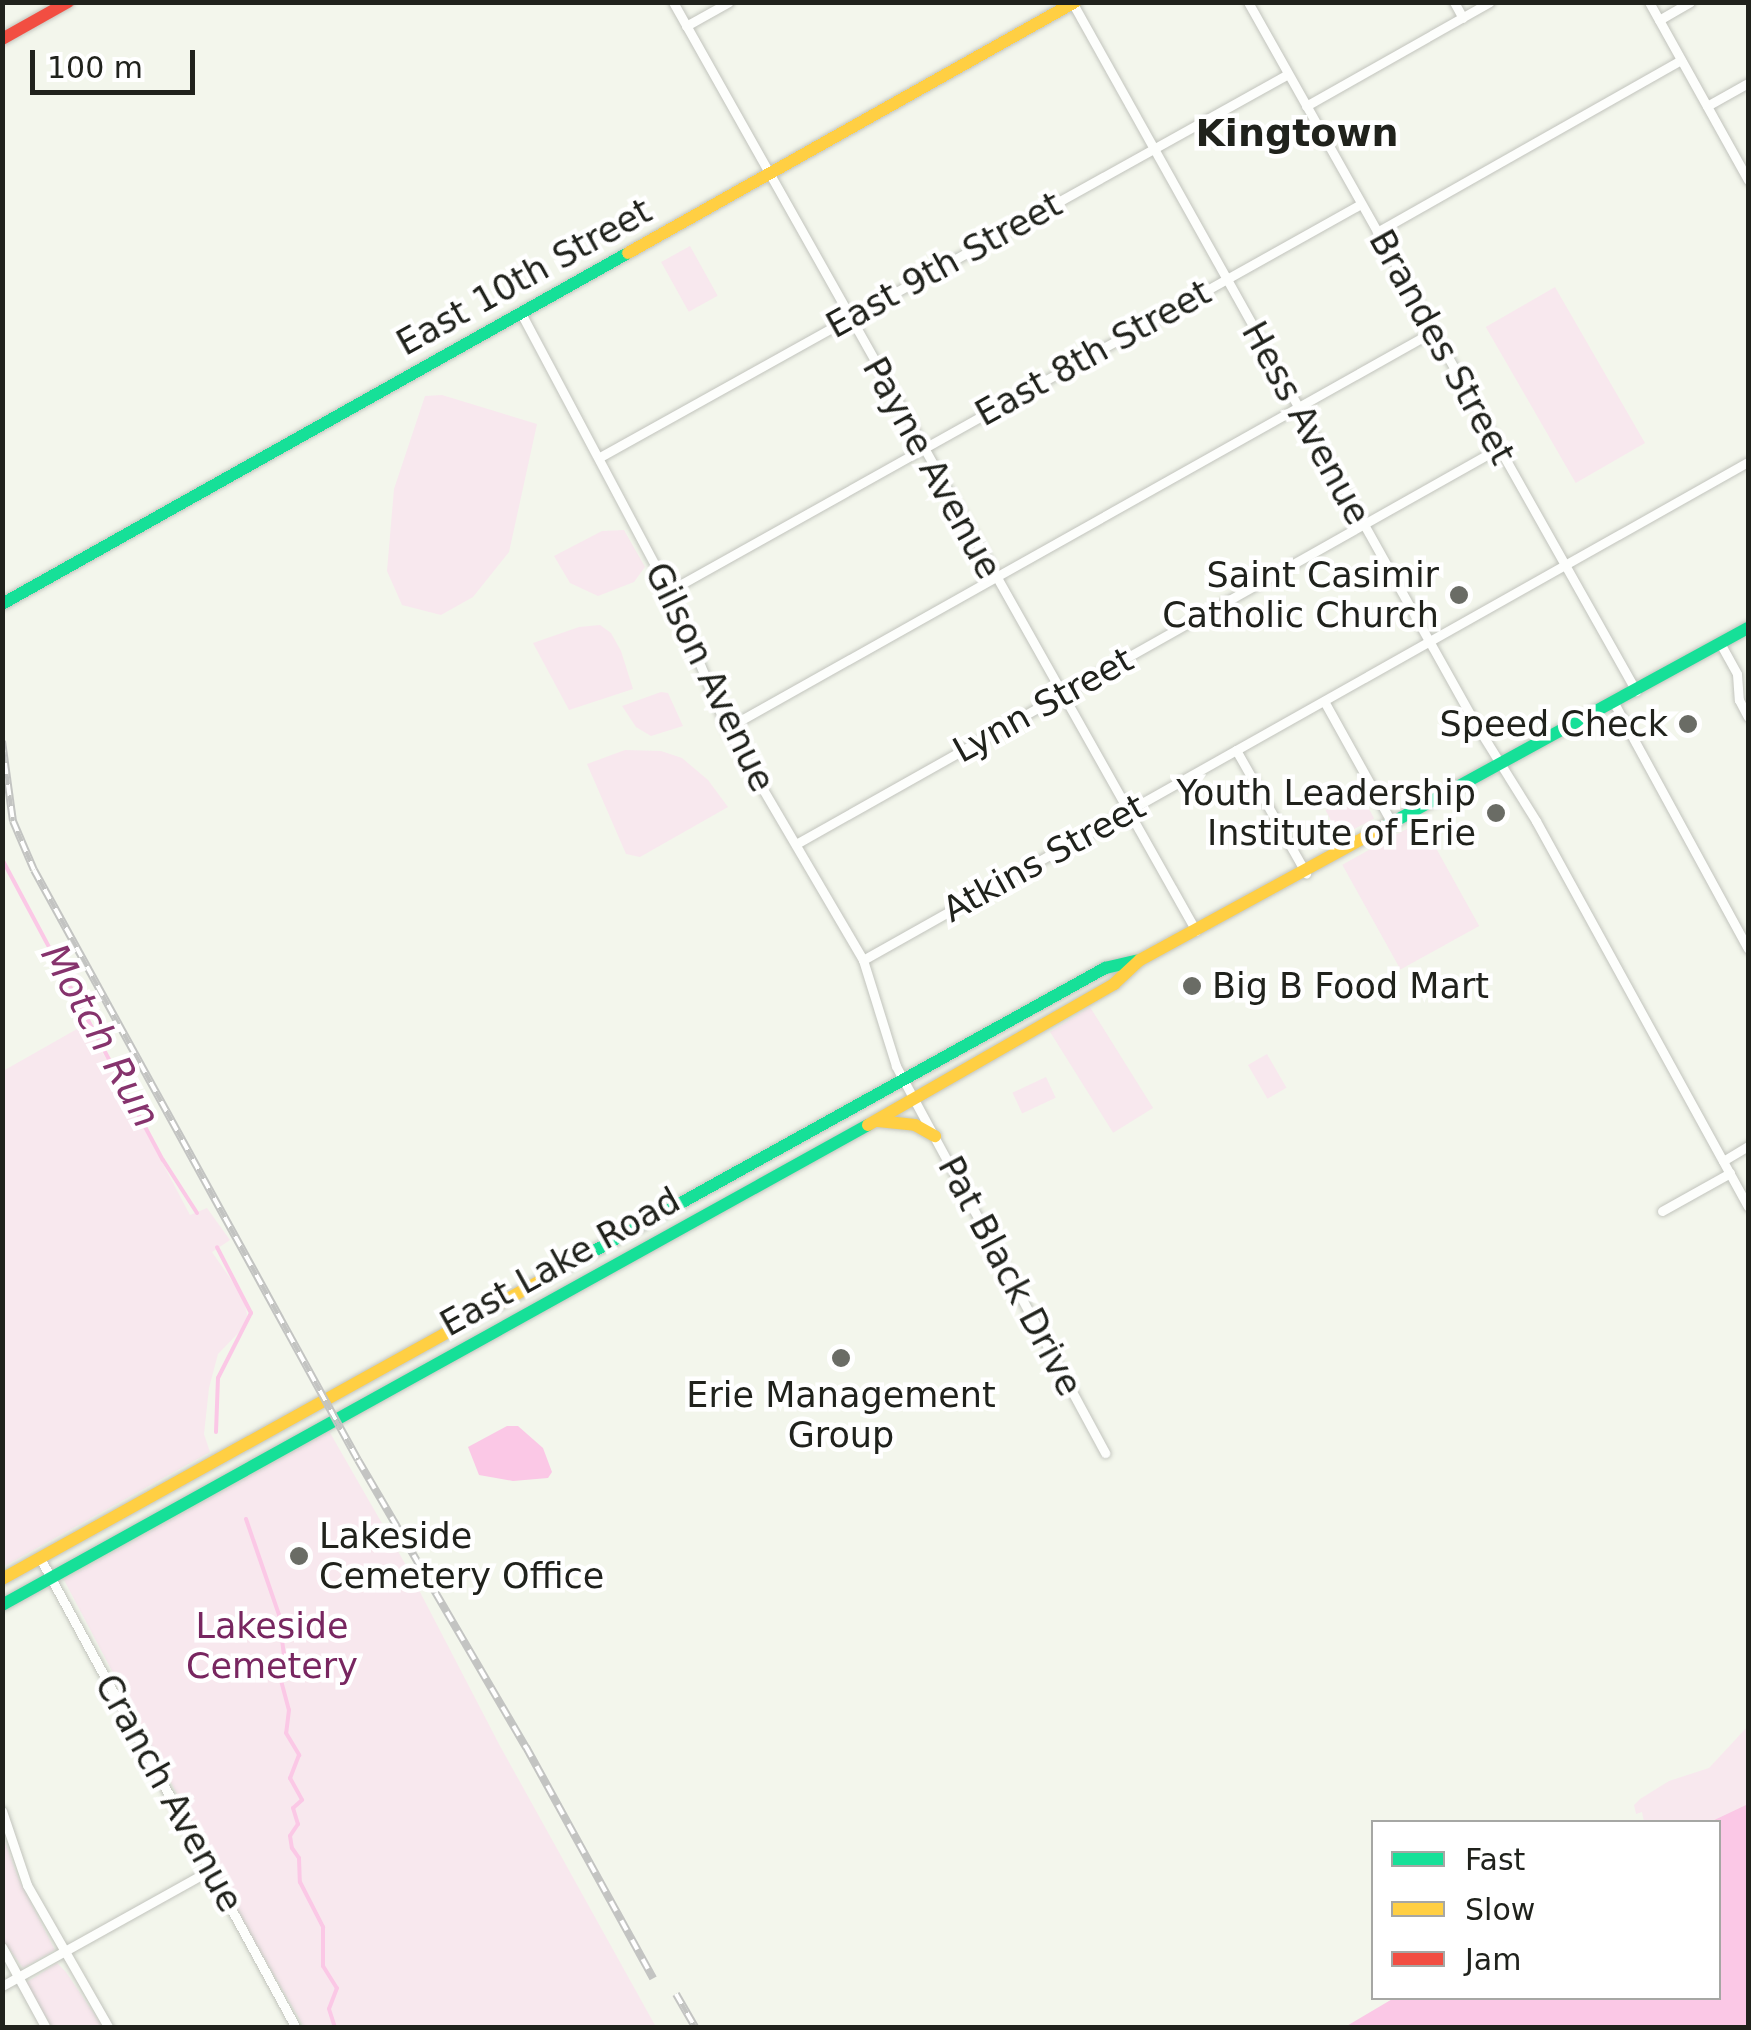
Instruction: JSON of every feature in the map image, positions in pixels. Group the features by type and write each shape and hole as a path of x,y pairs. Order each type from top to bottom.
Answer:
{"main road":[{"path":"2,39 68,2"},
{"name":"East 10th Street","path":"2,604 1073,3"},
{"name":"East Lake Road","path":"2,1579 1105,968 1140,960 1196,931 1748,628"},
{"name":"East Lake Road","path":"2,1605 915,1099 1114,984 1140,960"},
{"path":"876,1121 914,1125 935,1136"}],"street":[{"name":"Payne Avenue","path":"674,2 1060,696 1196,931"},
{"path":"686,26 729,2"},
{"name":"Brandes Street","path":"1248,2 1636,690"},
{"path":"1454,2 1463,18"},
{"path":"1306,106 1490,2"},
{"path":"1649,2 1748,180"},
{"path":"1659,20 1690,2"},
{"name":"Hess Avenue","path":"1073,3 1748,1208"},
{"path":"1377,232 1681,60"},
{"name":"East 9th Street","path":"600,457 1288,74"},
{"path":"1707,106 1748,83"},
{"name":"East 8th Street","path":"668,591 1361,204"},
{"name":"Gilson Avenue","path":"521,312 668,591 727,728 862,960 888,1046 915,1099"},
{"path":"727,728 1434,331"},
{"name":"Lynn Street","path":"796,844 1499,448"},
{"name":"Atkins Street","path":"862,960 1748,462"},
{"path":"1720,643 1737,674 1740,700 1748,717"},
{"path":"1737,674 1748,677"},
{"path":"1324,701 1393,825"},
{"path":"1614,703 1748,949"},
{"path":"1236,750 1306,872"},
{"name":"Pat Black Drive","path":"915,1099 1105,1454"},
{"path":"1723,1161 1748,1146"},
{"path":"1662,1210 1730,1173"},
{"name":"Cranch Avenue","path":"40,1558 296,2028"},
{"path":"2,1811 27,1886 109,2028"},
{"path":"2,1986 212,1870"},
{"path":"2,1947 46,2028"}],"green space":[{"path":"690,246 718,296 689,312 661,262"},
{"path":"1555,287 1645,443 1576,483 1486,327"},
{"path":"442,395 537,424 509,552 473,597 441,615 402,605 387,571 394,489 425,396"},
{"path":"624,530 645,567 634,582 598,596 570,583 554,556 602,531"},
{"path":"600,625 611,633 621,651 633,689 569,710 533,643 579,627"},
{"path":"668,693 683,726 651,736 636,727 622,706"},
{"path":"625,750 661,751 682,758 708,780 728,807 640,857 626,854 587,764"},
{"path":"1360,792 1374,818 1340,837 1326,810"},
{"path":"1421,821 1479,926 1400,970 1342,865"},
{"path":"1090,1007 1153,1108 1113,1133 1050,1032"},
{"path":"84,1025 111,1066 190,1215 207,1208 230,1240 212,1252 243,1297 246,1325 218,1354 209,1388 204,1434 210,1452 3,1567 3,1071"},
{"path":"1267,1054 1286,1088 1267,1099 1248,1065"},
{"path":"1046,1077 1056,1098 1022,1113 1012,1093"},
{"name":"Lakeside Cemetery","path":"329,1431 656,2027 304,2027 255,1942 64,1580"},
{"path":"1748,1726 1748,1804 1714,1820 1644,1820 1642,1812 1636,1814 1634,1805 1640,1799 1669,1781 1709,1768"},
{"path":"2,1834 19,1880 55,1950 23,1968 3,1940"},
{"path":"57,1963 103,2027 52,2027 26,1983"}],"shaded area":[{"path":"507,1426 518,1426 543,1448 552,1472 548,1478 513,1481 479,1475 468,1447"},
{"path":"1748,1804 1748,2027 1345,2027 1391,2000 1721,2000 1721,1820 1714,1820"}],"waterway":[{"name":"Motch Run","path":"2,859 163,1160 197,1213"},
{"name":"Motch Run","path":"216,1432 218,1378 251,1313 217,1247"},
{"name":"Motch Run","path":"246,1519 279,1615 284,1653 279,1673 289,1710 286,1733 299,1755 290,1778 302,1800 293,1808 298,1824 290,1836 299,1858 300,1882 323,1927 323,1966 337,1988 329,2009 335,2028"}],"railway":[{"path":"2,741 13,821 34,870 358,1460 526,1747 653,1978"},
{"path":"676,1994 696,2028"}],"traffic: fast":[{"path":"2,604 628,253"},
{"path":"1375,832 1748,628"},
{"path":"549,1276 1105,968 1136,961"},
{"path":"2,1605 868,1125"}],"traffic: slow":[{"path":"628,253 1075,2"},
{"path":"868,1125 1114,984 1140,960 1375,832"},
{"path":"878,1121 915,1125 935,1136"},
{"path":"2,1579 549,1276"}],"traffic: jam":[{"path":"2,39 68,2"}],"place":[{"name":"Saint Casimir Catholic Church","path":"1459,595"},
{"name":"Speed Check","path":"1688,724"},
{"name":"Youth Leadership Institute of Erie","path":"1496,813"},
{"name":"Big B Food Mart","path":"1192,986"},
{"name":"Erie Management Group","path":"841,1358"},
{"name":"Lakeside Cemetery Office","path":"299,1556"}],"district":[{"name":"Kingtown","path":"1297,134"}]}
